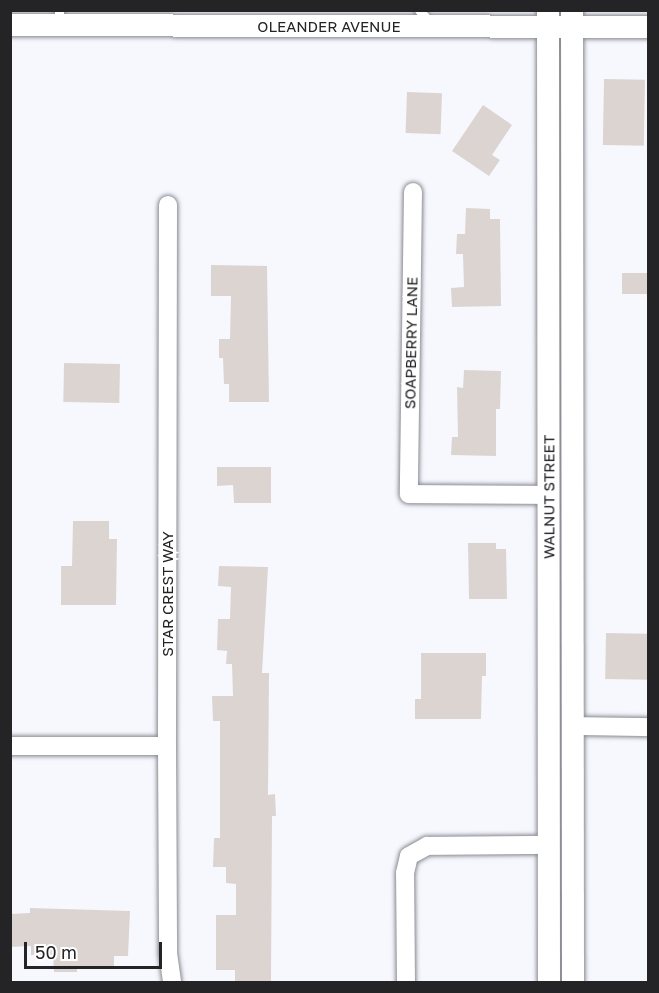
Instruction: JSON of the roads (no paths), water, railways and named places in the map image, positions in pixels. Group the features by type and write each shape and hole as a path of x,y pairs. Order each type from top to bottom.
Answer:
{"street":[{"name":"OLEANDER AVENUE","path":"10,25 59,18 276,22 427,18 572,19 648,27"},
{"name":"WALNUT STREET","path":"548,19 549,982"},
{"name":"WALNUT STREET","path":"572,19 573,982"},
{"name":"SOAPBERRY LANE","path":"413,192 409,494 549,495"},
{"name":"STAR CREST WAY","path":"168,205 167,746 168,953 171,982"},
{"path":"574,726 648,727"},
{"path":"10,746 167,746"},
{"path":"406,982 405,873 409,856 427,846 549,845"}]}
